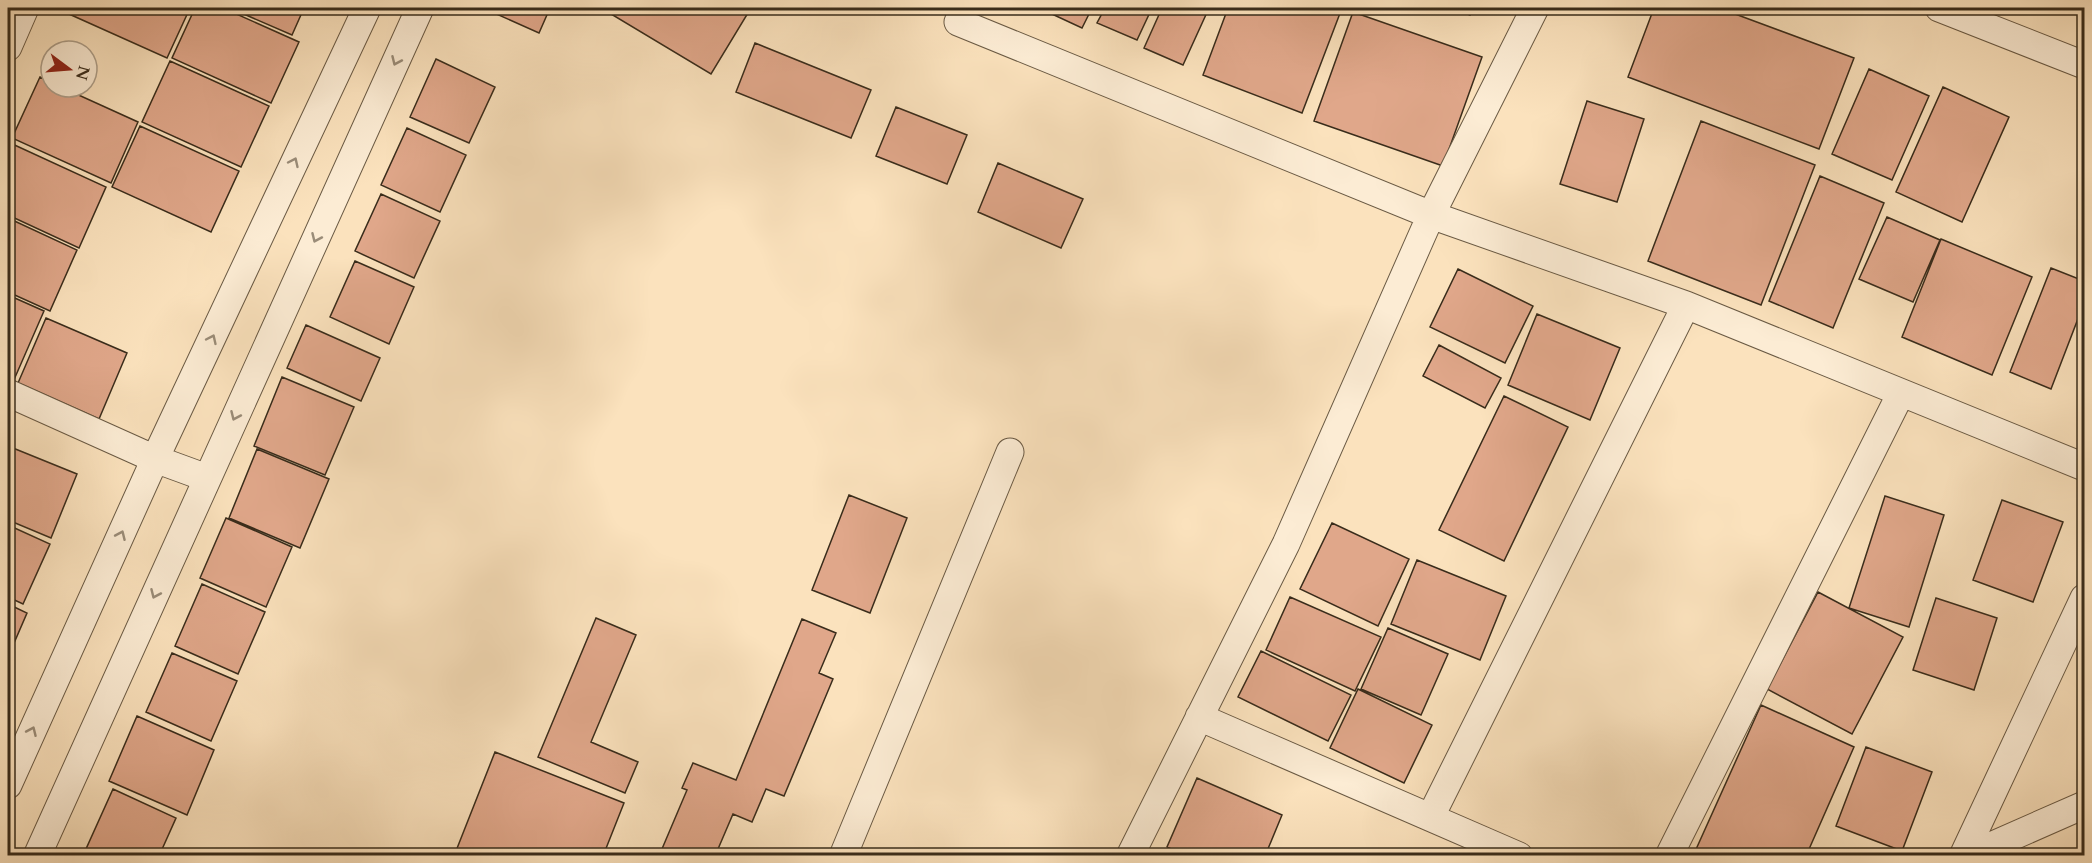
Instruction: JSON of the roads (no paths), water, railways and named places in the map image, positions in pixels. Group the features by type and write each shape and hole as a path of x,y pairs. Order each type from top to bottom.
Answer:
{"street":[{"path":"8,47 25,8"},
{"path":"8,785 155,459 367,8"},
{"path":"36,855 420,8"},
{"path":"965,8 958,22 1431,215 1686,305 2085,468"},
{"path":"1130,855 1286,544 1431,215 1535,8"},
{"path":"1940,8 2085,65"},
{"path":"1431,816 1686,305"},
{"path":"8,393 155,459 207,478"},
{"path":"1669,855 1901,393"},
{"path":"843,855 1010,452"},
{"path":"1963,855 2085,598"},
{"path":"1200,717 1519,855"},
{"path":"1968,855 2085,806"}]}
